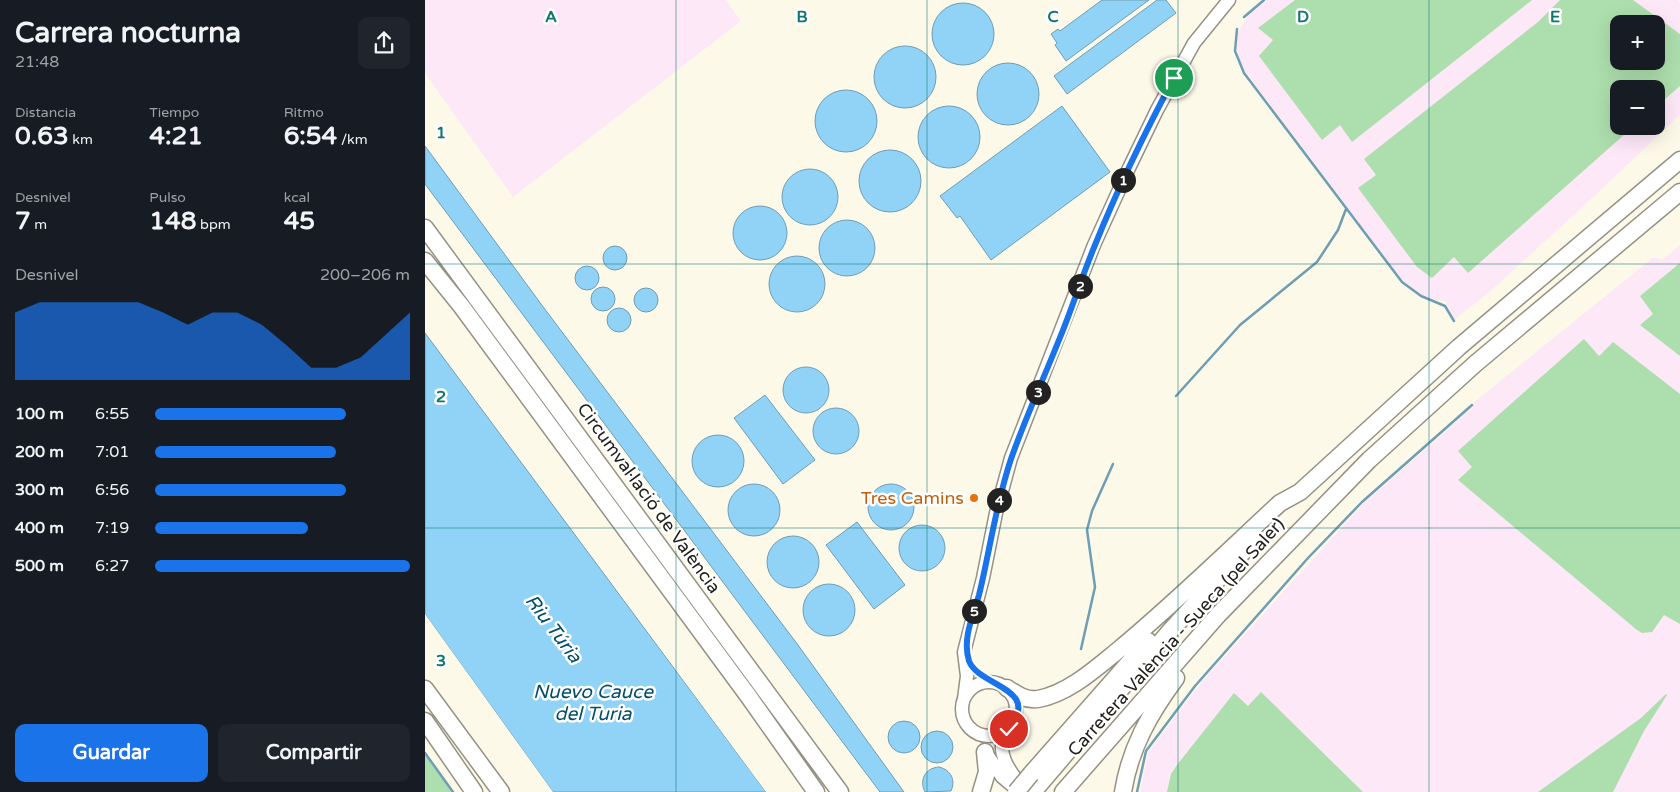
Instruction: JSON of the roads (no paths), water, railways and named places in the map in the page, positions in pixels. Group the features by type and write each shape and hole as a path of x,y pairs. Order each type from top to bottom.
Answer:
{"highway":[{"path":"1000,685 1025,698 1038,699 1051,695 1081,678 1143,630 1279,503 1300,492 1459,347 1680,160"},
{"name":"Carretera València - Sueca (pel Saler)","path":"1063,792 1218,615 1383,447 1475,364 1680,192"},
{"name":"Circumval·lació de València","path":"425,228 840,792"},
{"path":"425,248 462,307"},
{"name":"Circumval·lació de València","path":"425,261 462,307 749,697 816,792"},
{"name":"Carretera València - Sueca (pel Saler)","path":"1016,792 1035,782 1169,618 1230,558 1247,547 1300,492"},
{"path":"1123,792 1127,767 1138,738 1165,694 1265,566"},
{"path":"425,688 501,792"},
{"path":"749,697 766,713 824,792"},
{"path":"425,721 474,792"},
{"path":"981,792 987,772 985,752"}],"street":[{"path":"1019,792 1002,777 985,752 964,720 962,706 967,676 963,657 983,578 996,513 1011,458 1125,175 1174,78 1194,43 1229,0"},
{"path":"966,644 969,659 974,670 983,677 1000,685 1017,705 1015,718 1003,739 1002,754 1013,774 1028,792"},
{"path":"964,698 976,685 1000,685"},
{"path":"973,731 991,737 1009,729"}],"water":[{"path":"1102,0 1149,0 1066,61 1055,45 1057,43 1051,34 1058,29 1060,31"},
{"path":"1157,0 1166,0 1176,13 1067,94 1054,76"},
{"path":"963,3 975,5 985,12 992,22 994,34 992,46 985,56 975,63 963,65 951,63 941,56 934,46 932,34 934,22 941,12 951,5"},
{"path":"905,46 917,48 927,55 934,65 936,77 934,89 927,99 917,106 905,108 893,106 883,99 876,89 874,77 876,65 883,55 893,48"},
{"path":"1008,63 1020,65 1030,72 1037,82 1039,94 1037,106 1030,116 1020,123 1008,125 996,123 986,116 979,106 977,94 979,82 986,72 996,65"},
{"path":"846,90 858,92 868,99 875,109 877,121 875,133 868,143 858,150 846,152 834,150 824,143 817,133 815,121 817,109 824,99 834,92"},
{"path":"949,106 961,108 971,115 978,125 980,137 978,149 971,159 961,166 949,168 937,166 927,159 920,149 918,137 920,125 927,115 937,108"},
{"path":"1062,106 1110,172 991,260 960,216 957,218 940,196"},
{"path":"425,146 544,308 798,645 904,792 880,792 425,184"},
{"path":"890,150 902,152 912,159 919,169 921,181 919,193 912,203 902,210 890,212 878,210 868,203 861,193 859,181 861,169 868,159 878,152"},
{"path":"810,169 825,174 833,182 838,197 833,212 825,220 810,225 795,220 787,212 782,197 787,182 795,174"},
{"path":"755,206 765,206 775,210 783,218 787,233 783,248 775,256 765,260 755,260 745,256 737,248 733,238 733,228 737,218 745,210"},
{"path":"847,220 862,225 870,233 875,248 870,263 862,271 847,276 832,271 824,263 819,248 824,233 832,225"},
{"path":"615,246 624,249 627,258 624,267 615,270 606,267 603,258 606,249"},
{"path":"797,256 812,261 820,269 825,284 820,299 812,307 797,312 782,307 774,299 769,284 774,269 782,261"},
{"path":"587,266 596,269 599,278 596,287 587,290 578,287 575,278 578,269"},
{"path":"603,287 612,290 615,299 612,308 603,311 594,308 591,299 594,290"},
{"path":"646,288 655,291 658,300 655,309 646,312 637,309 634,300 637,291"},
{"path":"619,308 628,311 631,320 628,329 619,332 610,329 607,320 610,311"},
{"name":"Nuevo Cauce del Turia","path":"425,333 766,792 553,792 425,614"},
{"path":"802,367 810,367 819,371 825,377 829,390 825,403 819,409 810,413 802,413 793,409 787,403 783,394 783,386 787,377 793,371"},
{"path":"765,395 815,460 783,484 734,418"},
{"path":"832,408 840,408 849,412 855,418 859,431 855,444 849,450 840,454 832,454 823,450 817,444 813,435 813,427 817,418 823,412"},
{"path":"718,435 728,437 736,443 742,451 744,461 742,471 736,479 728,485 718,487 708,485 700,479 694,471 692,461 694,451 700,443 708,437"},
{"path":"754,484 764,486 772,492 778,500 780,510 778,520 772,528 764,534 754,536 744,534 736,528 730,520 728,510 730,500 736,492 744,486"},
{"path":"887,484 895,484 904,488 910,494 914,507 910,520 904,526 895,530 887,530 878,526 872,520 868,511 868,503 872,494 878,488"},
{"path":"857,522 905,585 874,609 826,545"},
{"path":"918,525 926,525 935,529 941,535 945,548 941,561 935,567 926,571 918,571 909,567 903,561 899,552 899,544 903,535 909,529"},
{"path":"793,536 803,538 811,544 817,552 819,562 817,572 811,580 803,586 793,588 783,586 775,580 769,572 767,562 769,552 775,544 783,538"},
{"path":"829,584 839,586 847,592 853,600 855,610 853,620 847,628 839,634 829,636 819,634 811,628 805,620 803,610 805,600 811,592 819,586"},
{"path":"904,721 915,726 920,737 915,748 904,753 893,748 888,737 893,726"},
{"path":"937,731 948,736 953,747 948,758 937,763 926,758 921,747 926,736"},
{"path":"939,767 947,770 953,779 951,791 925,792 923,788 924,775 930,770"}],"waterway":[{"path":"1244,17 1264,0"},
{"path":"1237,29 1235,51 1244,73 1402,282 1421,296 1445,306 1454,321"},
{"path":"1176,396 1240,325 1317,262 1338,230 1346,209"},
{"path":"1137,792 1146,751 1195,686 1308,558 1362,502 1472,405"},
{"path":"1081,649 1095,587 1087,530 1092,511 1113,464"},
{"path":"425,753 453,792"}],"place":[{"name":"Tres Camins","path":"974,498"}],"water label":[{"name":"Riu Túria","path":"554,628"}]}
